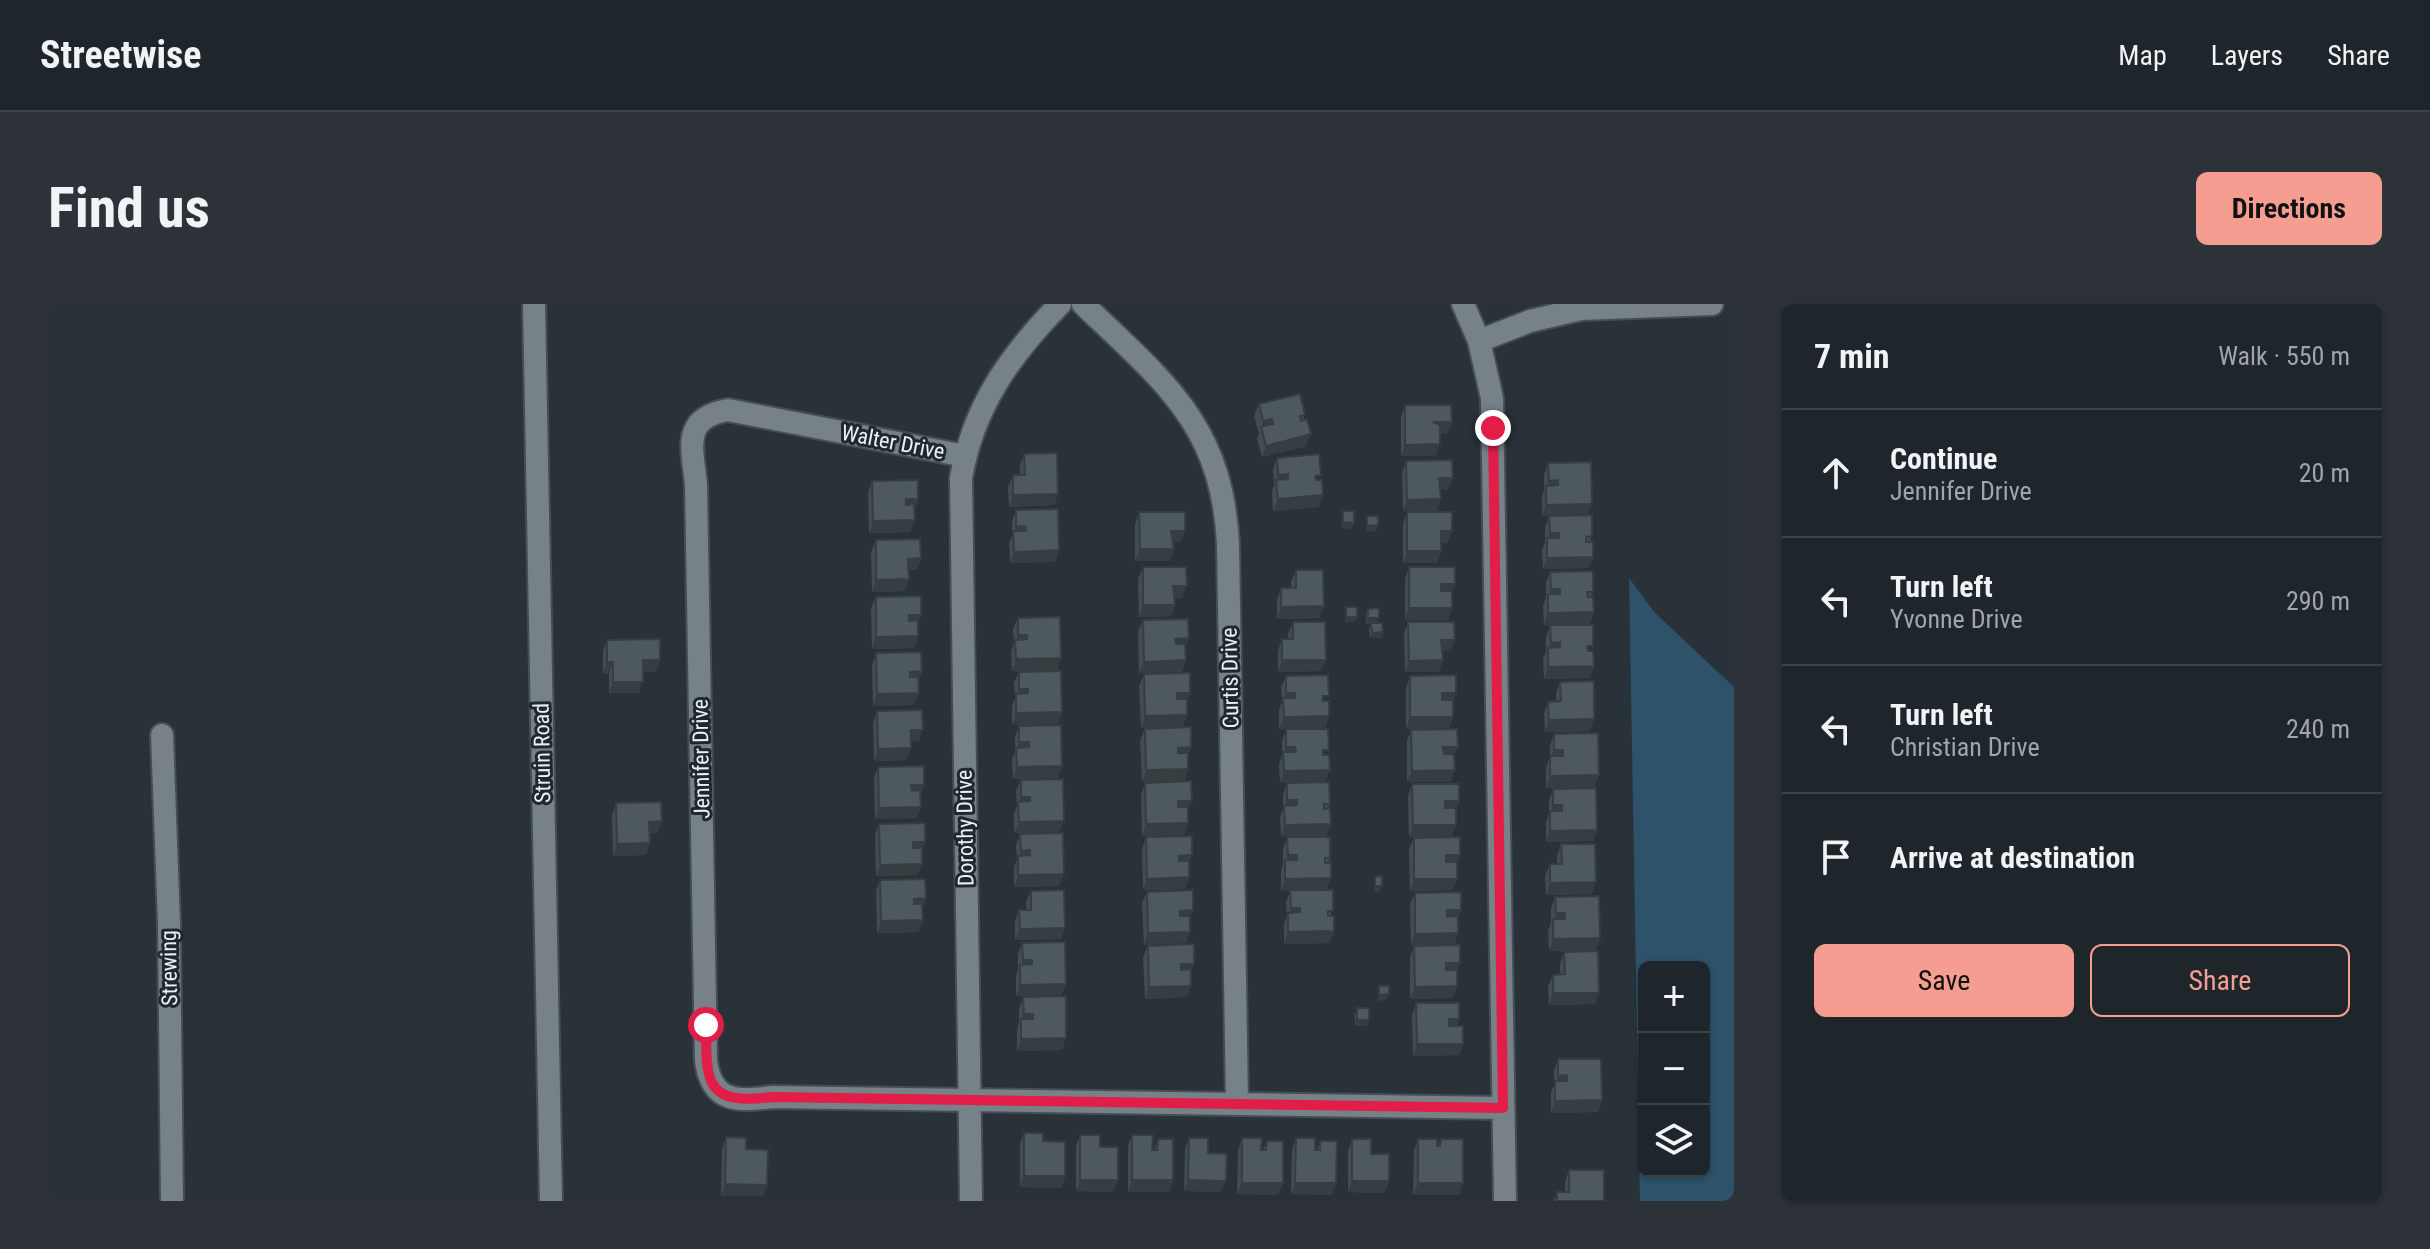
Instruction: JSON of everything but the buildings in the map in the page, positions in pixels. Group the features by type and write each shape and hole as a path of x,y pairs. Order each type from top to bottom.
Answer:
{"street":[{"name":"Struin Road","path":"534,304 551,1201"},
{"name":"Walter Drive","path":"696,428 714,412 728,410 965,456 977,416 996,381 1028,336 1060,304"},
{"name":"Curtis Drive","path":"1083,304 1174,390 1209,447 1223,495 1228,544 1237,1104"},
{"path":"1463,304 1488,372 1493,428 1505,1201"},
{"path":"1479,341 1530,321 1581,309 1712,304"},
{"name":"Jennifer Drive","path":"696,428 691,445 696,485 708,1076 717,1090 741,1101 773,1097 969,1100"},
{"name":"Dorothy Drive","path":"965,456 960,500 971,1201"},
{"name":"Strewing","path":"162,735 169,923 172,1201"},
{"path":"969,1100 1503,1108"}],"shaded area":[{"path":"1629,578 1655,613 1734,687 1734,1201 1640,1201 1640,1177 1710,1177 1710,961 1638,961 1638,1088"}],"route":[{"path":"706,1025 708,1076 717,1090 741,1101 773,1097 1503,1108 1493,428"}]}
